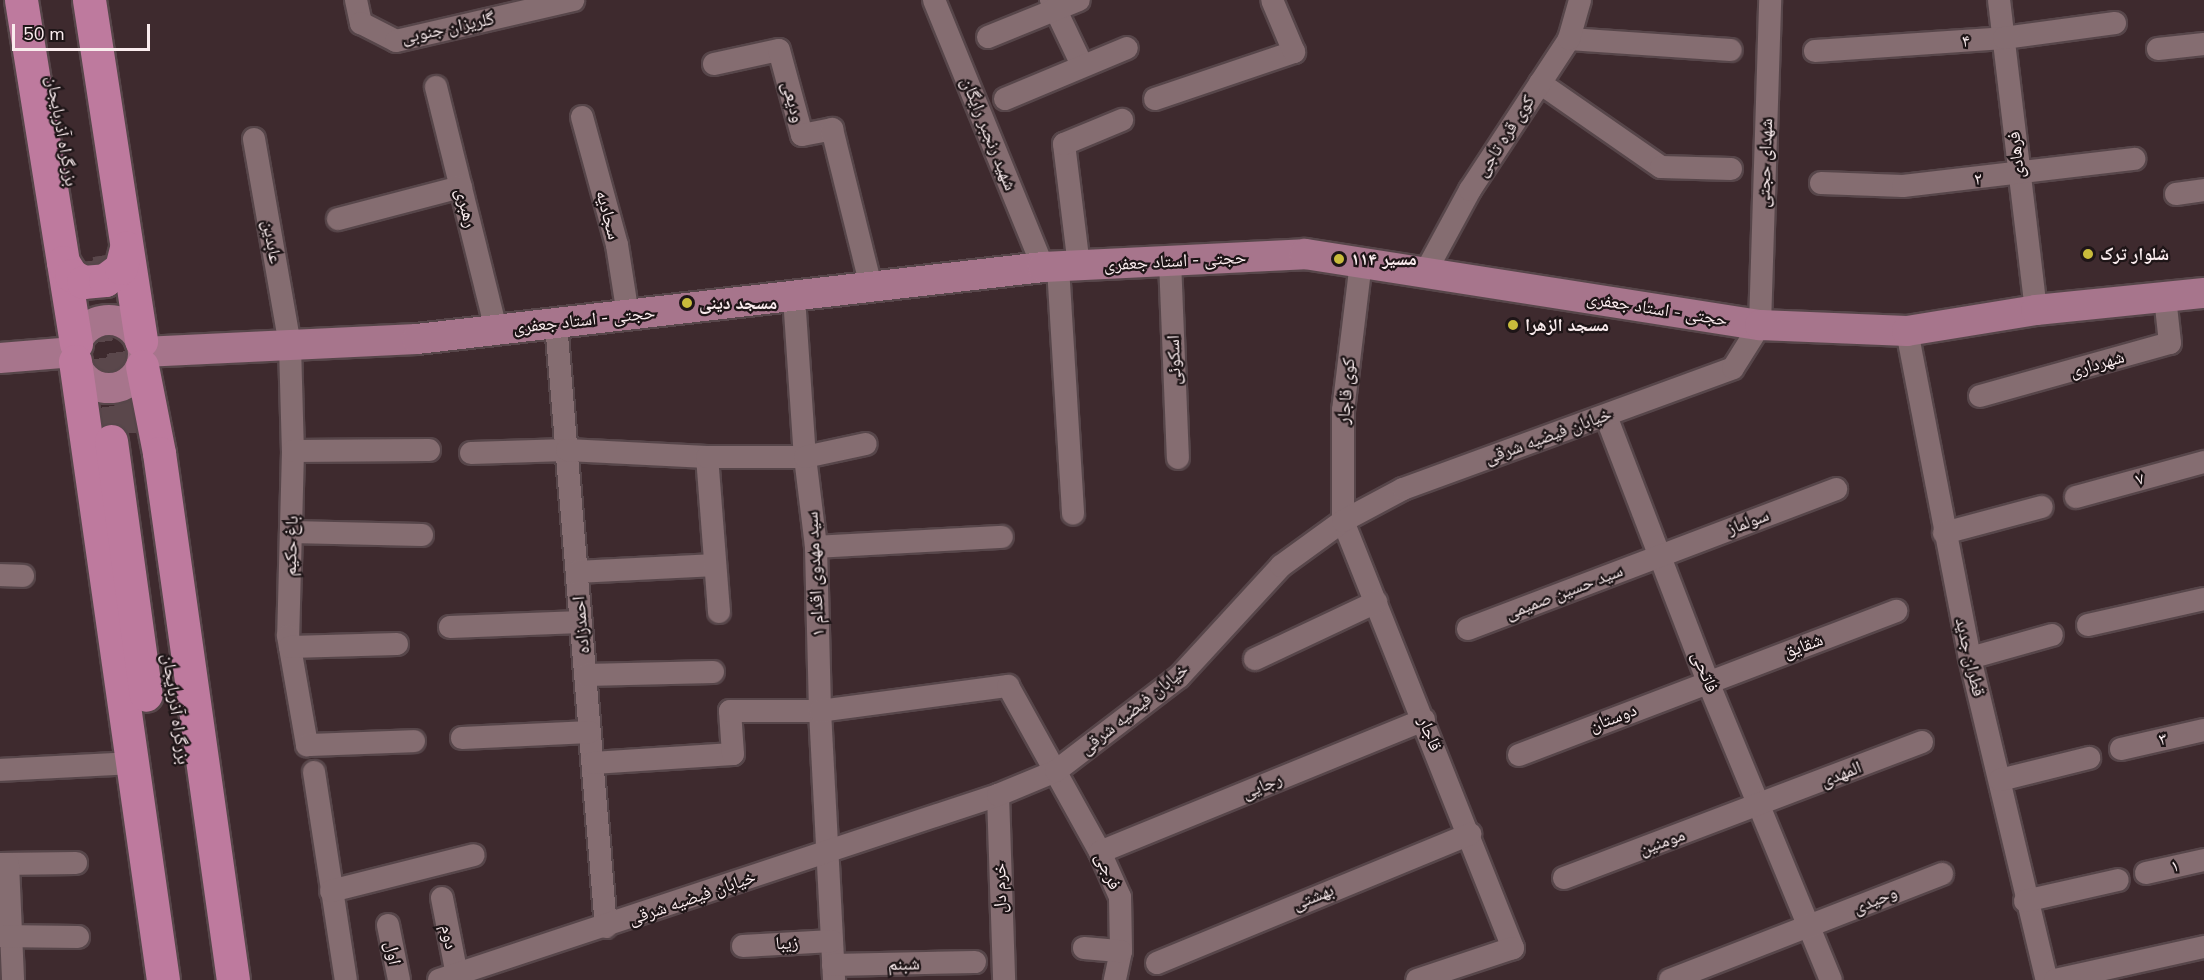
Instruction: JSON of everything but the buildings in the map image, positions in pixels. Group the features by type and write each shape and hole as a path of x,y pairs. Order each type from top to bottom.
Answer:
{"highway":[{"path":"21,0 96,256 142,353 124,448 133,763 163,980"},
{"name":"بزرگراه آذربایجان","path":"41,0 96,256"},
{"name":"بزرگراه آذربایجان","path":"67,0 96,256"},
{"path":"89,0 96,256 75,352 124,448 233,980"},
{"name":"بزرگراه آذربایجان","path":"124,448 185,980"},
{"name":"بزرگراه آذربایجان","path":"124,448 217,980"}],"main road":[{"name":"حجتی - استاد جعفری","path":"142,353 417,339 1060,266 1305,254 1760,325 1907,331 2036,310 2204,293"},
{"path":"107,320 128,325 142,353 120,386 106,388 81,374 75,352 88,327 107,320"},
{"path":"0,358 75,352"}],"street":[{"name":"گلریزان جنوبی","path":"356,0 361,23 396,41 513,7 573,0"},
{"name":"شهید رنجبر رایگان","path":"934,0 1060,266"},
{"path":"988,38 1054,5 1079,0"},
{"path":"1155,99 1294,52 1272,0"},
{"name":"کوی قره تاجی","path":"1426,272 1470,190 1569,39 1580,0"},
{"name":"شهدای حجتی","path":"1760,325 1770,0"},
{"name":"فرهادی","path":"1999,0 2018,175 2036,310"},
{"path":"1054,5 1082,65"},
{"name":"۴","path":"1815,51 2004,38 2115,23"},
{"path":"1569,39 1731,50"},
{"path":"2158,49 2204,44"},
{"path":"1005,99 1127,48"},
{"name":"ودیعی","path":"714,63 778,50 802,135 832,129 871,287"},
{"path":"1540,83 1661,168 1731,169"},
{"name":"رهبری","path":"436,87 496,330"},
{"name":"سجادیه","path":"582,117 616,245 628,315"},
{"path":"1073,514 1060,266 1064,144 1122,120"},
{"name":"عابدین","path":"254,138 290,346"},
{"name":"۲","path":"1821,183 1903,186 2018,175 2134,159"},
{"path":"338,219 461,187"},
{"path":"2176,194 2204,190"},
{"name":"اسکوئی","path":"1170,261 1178,459"},
{"name":"کوی قاجار","path":"1343,521 1343,410 1361,262"},
{"name":"سید مهدوی اقدام ۱","path":"794,297 805,457 816,547 820,711 833,973"},
{"name":"شهرداری","path":"1980,396 2170,343 2165,297"},
{"name":"احمدزاده","path":"556,323 606,927"},
{"name":"خیابان فیضیه شرقی","path":"448,978 998,795 1056,771 1179,677 1281,566 1343,521 1403,489 1733,368 1760,325"},
{"name":"قطران جدید","path":"1907,331 1944,533 1970,658 2000,780 2025,901 2047,980"},
{"name":"باغ حکیم","path":"290,346 293,451 291,647 307,745 414,741"},
{"name":"فاتحی","path":"1606,416 1708,682 1831,980"},
{"path":"471,453 567,450 707,457 805,457 866,444"},
{"path":"293,451 429,450"},
{"path":"707,457 719,612"},
{"name":"۷","path":"2076,496 2204,462"},
{"name":"سولماز","path":"1659,556 1836,489"},
{"path":"1944,533 2042,507"},
{"name":"قاجار","path":"1343,521 1470,834 1513,948 1417,980"},
{"path":"291,532 422,535"},
{"path":"816,547 1002,537"},
{"name":"سید حسین صمیمی","path":"1468,629 1659,556"},
{"path":"577,572 715,566"},
{"path":"0,575 23,576"},
{"path":"2088,625 2204,599"},
{"path":"1255,659 1376,602"},
{"name":"شقایق","path":"1708,682 1897,611"},
{"path":"450,627 581,622"},
{"path":"1970,658 2052,635"},
{"path":"291,647 397,644"},
{"path":"586,675 713,672"},
{"name":"دوستان","path":"1519,755 1708,682"},
{"name":"فرجی","path":"820,711 1008,686 1101,852 1120,897 1121,951 1115,980"},
{"path":"593,763 733,754 730,711 820,711"},
{"name":"رجایی","path":"1101,852 1424,720"},
{"name":"۳","path":"2121,749 2204,730"},
{"path":"462,738 590,732"},
{"name":"المهدی","path":"1760,806 1922,742"},
{"path":"2000,780 2089,758"},
{"path":"0,770 133,763"},
{"path":"314,772 346,980"},
{"name":"خرم دل","path":"998,795 1004,980"},
{"name":"مومنین","path":"1564,878 1760,806"},
{"name":"بهشتی","path":"1157,963 1470,834"},
{"path":"331,891 474,855"},
{"name":"۱","path":"2146,873 2204,860"},
{"path":"13,980 5,936 4,864 76,863"},
{"name":"وحیدی","path":"1809,927 1942,874"},
{"path":"2025,901 2118,880"},
{"name":"دوم","path":"442,898 448,978"},
{"name":"اول","path":"388,925 399,980"},
{"path":"1670,980 1809,927"},
{"path":"5,936 78,937"},
{"name":"زیبا","path":"743,946 832,941"},
{"path":"2055,980 2204,947"},
{"path":"1084,948 1121,951"},
{"name":"شبنم","path":"833,973 975,962"}],"tunnel":[{"path":"109,254 136,438"},
{"path":"85,261 111,441"}],"place":[{"name":"شلوار ترک","path":"2088,254"},
{"name":"مسیر ۱۱۴","path":"1339,259"},
{"name":"مسجد دینی","path":"687,303"},
{"name":"مسجد الزهرا","path":"1513,325"}]}
